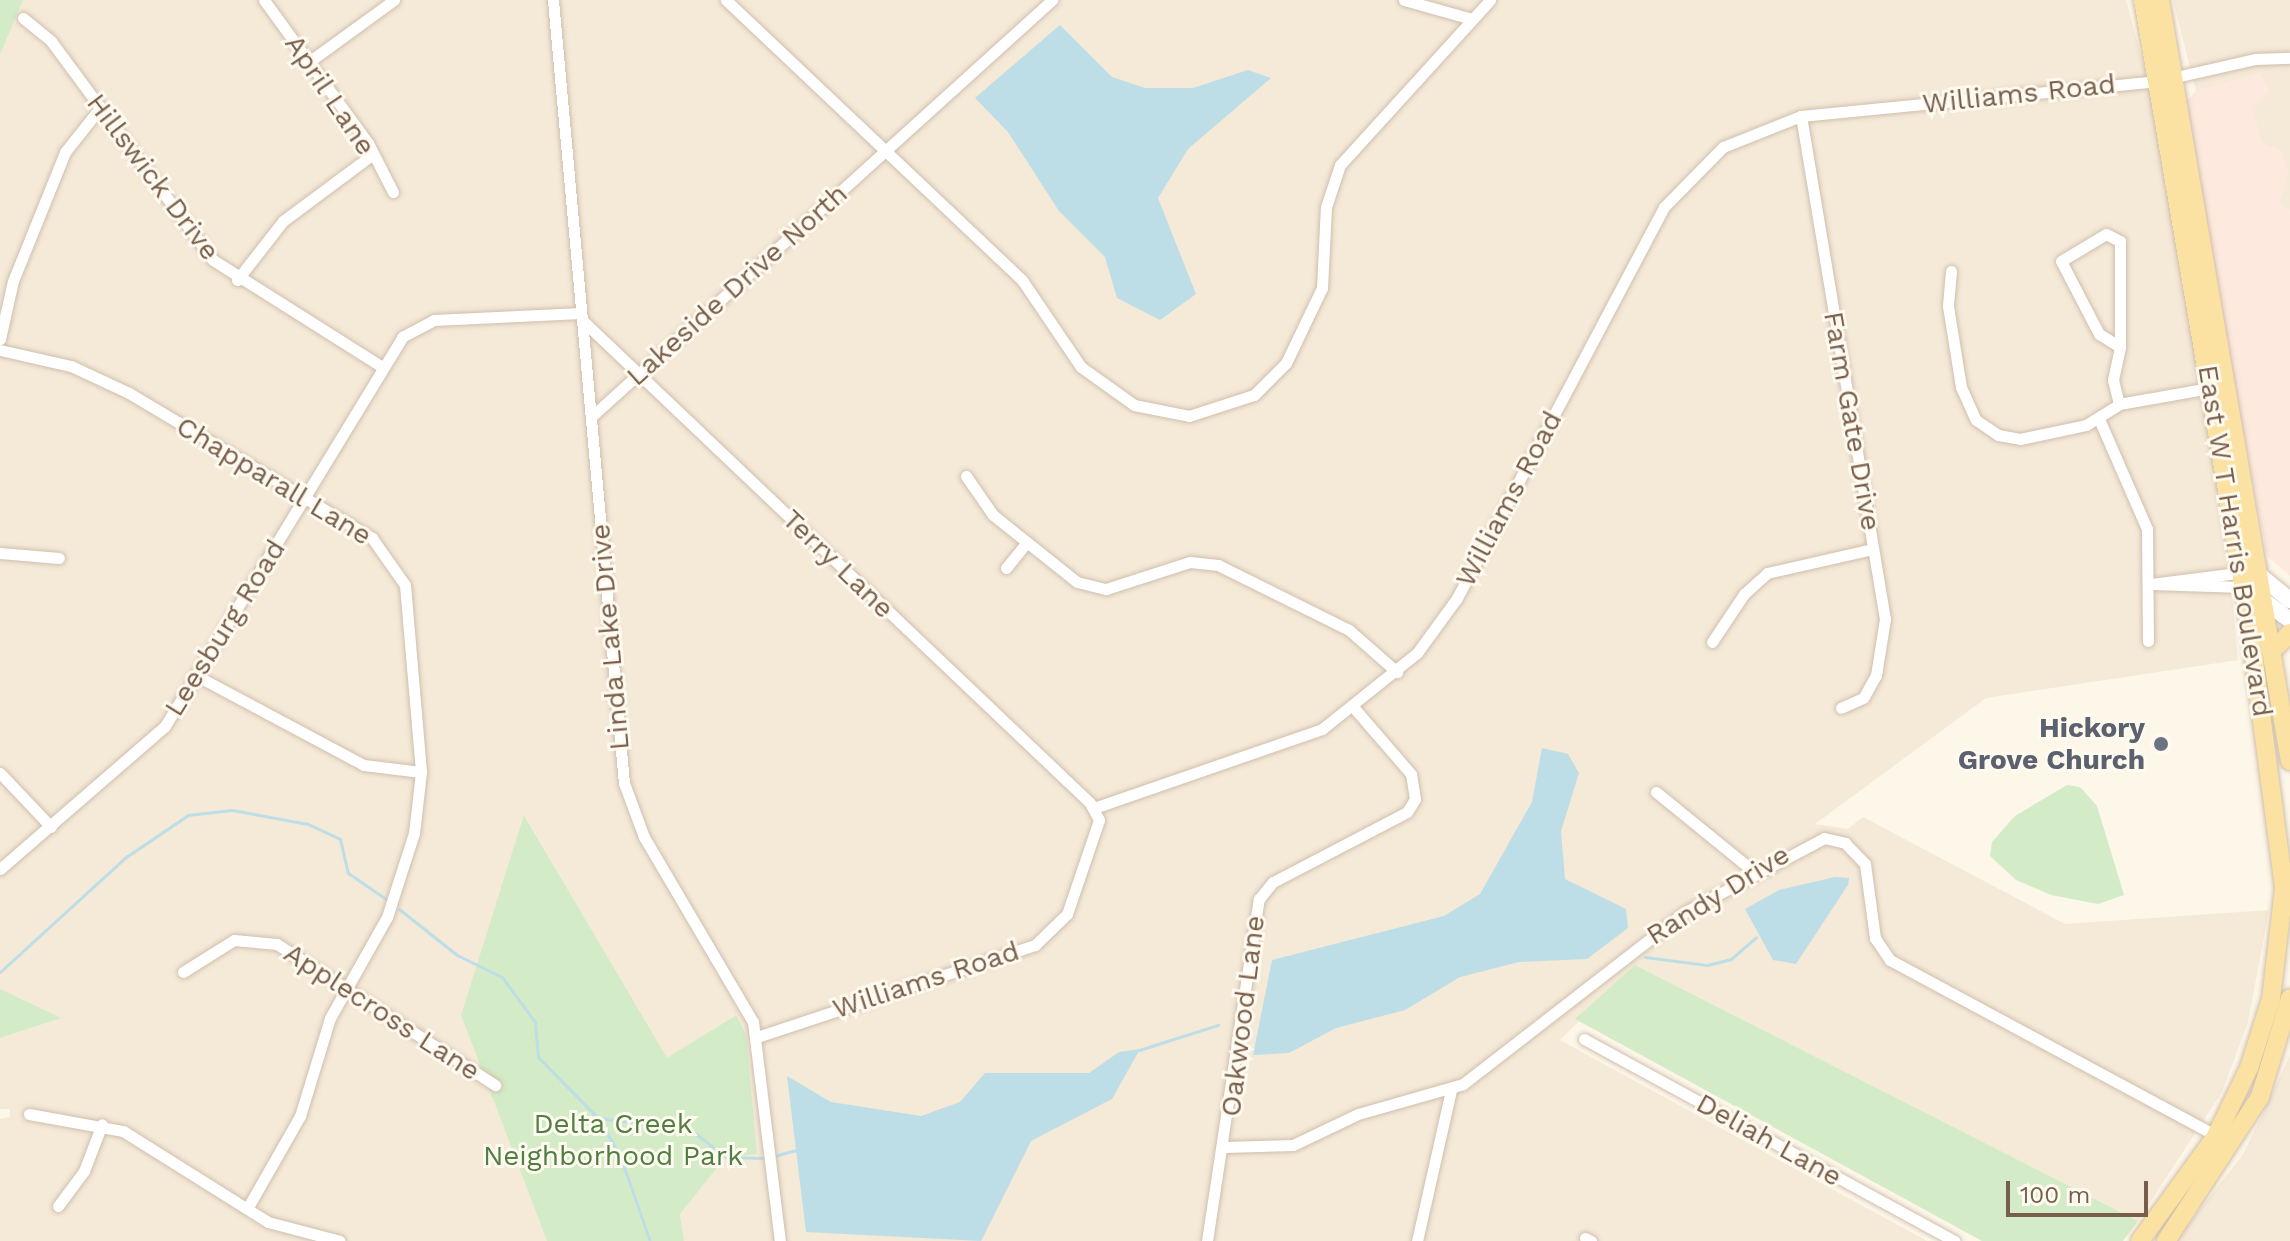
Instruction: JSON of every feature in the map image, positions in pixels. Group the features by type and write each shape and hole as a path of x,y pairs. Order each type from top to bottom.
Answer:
{"main road":[{"name":"East W T Harris Boulevard","path":"2140,1241 2216,1136 2264,1024 2287,887 2248,578 2166,80 2143,0"},
{"name":"East W T Harris Boulevard","path":"2160,0 2166,80 2210,388 2248,578 2263,599 2290,761"},
{"path":"2271,652 2290,633"},
{"path":"2166,1241 2233,1145 2286,1027 2290,998"}],"street":[{"name":"April Lane","path":"264,0 373,154 393,192"},
{"path":"310,61 394,0"},
{"name":"Linda Lake Drive","path":"553,0 629,805 719,955 757,1037 780,1241"},
{"path":"726,0 883,153 1022,280 1065,349 1099,383 1158,414 1216,412 1254,395 1286,363 1322,288 1326,207 1336,172 1490,0"},
{"name":"Lakeside Drive North","path":"591,417 1052,0"},
{"path":"1404,0 1472,19"},
{"name":"Hillswick Drive","path":"23,18 51,41 196,240 237,280 382,367"},
{"name":"Williams Road","path":"757,1037 984,966 1048,936 1067,914 1096,839 1094,808 1303,737 1354,708 1397,672 1457,598 1664,207 1723,147 1801,116 2166,80 2255,59 2290,58"},
{"path":"0,339 13,281 65,152 100,108"},
{"name":"Farm Gate Drive","path":"1801,116 1885,619 1882,660 1863,698 1841,708"},
{"path":"237,280 283,221 373,154"},
{"path":"2119,404 2113,380 2120,347 2122,255 2120,241 2106,234 2061,261 2099,334 2120,347"},
{"path":"1951,271 1957,360 1976,420 2020,439 2099,419 2119,404 2210,388"},
{"name":"Leesburg Road","path":"0,869 155,737 197,676 402,337 434,320 581,317"},
{"name":"Terry Lane","path":"581,317 1094,808"},
{"name":"Chapparall Lane","path":"0,350 99,378 372,538 400,571 421,772 394,900 346,988 300,1116 248,1207"},
{"path":"2099,419 2147,529 2151,584 2148,641"},
{"path":"966,476 981,503 1027,542 1094,588 1190,562 1218,565 1349,630 1397,672"},
{"path":"1006,568 1027,542"},
{"path":"1712,642 1744,594 1767,573 1873,549"},
{"path":"0,553 59,558"},
{"path":"2151,584 2248,578 2290,600"},
{"path":"2263,599 2290,620"},
{"path":"197,676 364,765 421,772"},
{"name":"Oakwood Lane","path":"1207,1241 1225,1147 1259,899 1273,882 1407,812 1415,799 1404,764 1354,708"},
{"path":"0,773 51,827"},
{"path":"1656,792 1752,870"},
{"name":"Randy Drive","path":"1225,1147 1293,1145 1358,1114 1451,1090 1503,1058 1643,941 1752,870 1813,839 1845,843 1868,870 1875,938 1890,960 2233,1145"},
{"name":"Applecross Lane","path":"183,972 221,945 257,938 346,988 495,1085"},
{"name":"Deliah Lane","path":"1584,1039 1954,1241"},
{"path":"1417,1241 1451,1090"},
{"path":"29,1114 102,1124 280,1228 340,1241"},
{"path":"58,1206 84,1171 102,1124"}],"shaded area":[{"path":"23,0 2126,0 2151,92 2227,542 2238,660 1986,698 1815,824 1848,829 1863,817 2065,924 2269,910 2248,1022 2222,1092 2138,1221 1635,965 1560,1040 1927,1241 684,1241 680,1214 725,1158 757,1154 735,1015 667,1059 525,816 461,1015 547,1241 0,1241 0,1119 10,1117 10,1109 0,1109 0,1038 60,1018 0,990 0,55"},
{"path":"2173,0 2290,0 2290,211 2278,205 2288,173 2280,151 2262,143 2251,108 2261,73 2196,91"},
{"path":"2261,73 2269,91 2251,108 2262,142 2280,151 2288,173 2278,205 2290,211 2290,576 2267,556 2182,106 2196,91"},
{"path":"2290,1055 2290,1241 2175,1241 2244,1153"}],"green space":[{"path":"0,0 23,0 0,55"},
{"path":"2067,785 2080,787 2097,806 2124,895 2098,904 2051,895 2016,880 1990,856 1992,842 2015,816"},
{"name":"Delta Creek Neighborhood Park","path":"524,815 667,1058 736,1015 746,1035 757,1154 725,1158 680,1214 684,1241 547,1241 461,1015"},
{"path":"1635,965 2138,1221 2123,1241 1982,1241 1575,1019"},
{"path":"0,989 61,1018 0,1038"}],"water":[{"path":"1060,25 1112,77 1145,88 1193,88 1248,70 1271,78 1188,149 1158,198 1196,294 1160,320 1117,298 1105,257 1059,211 1008,132 975,98"},
{"path":"1542,748 1568,754 1579,773 1561,831 1565,879 1626,909 1628,928 1587,959 1519,962 1460,977 1405,1010 1336,1028 1289,1053 1253,1055 1272,960 1444,916 1480,894 1532,802"},
{"path":"1835,877 1849,878 1848,885 1796,964 1773,960 1745,909 1779,890"},
{"path":"1140,1049 1112,1099 1031,1141 981,1241 806,1232 787,1076 831,1102 921,1116 960,1102 985,1073 1089,1073 1119,1052"}],"waterway":[{"path":"0,972 126,857 188,815 232,810 308,824 340,839 348,873 386,899"},
{"path":"399,909 457,955 502,977 535,1022 538,1057 598,1118 620,1156 650,1241"},
{"path":"1645,957 1707,965 1731,959 1756,937"},
{"path":"1139,1050 1218,1025"},
{"path":"598,1118 688,1128 726,1157 766,1158"},
{"path":"774,1156 796,1150"}],"place":[{"name":"Hickory Grove Church","path":"2161,744"}]}
